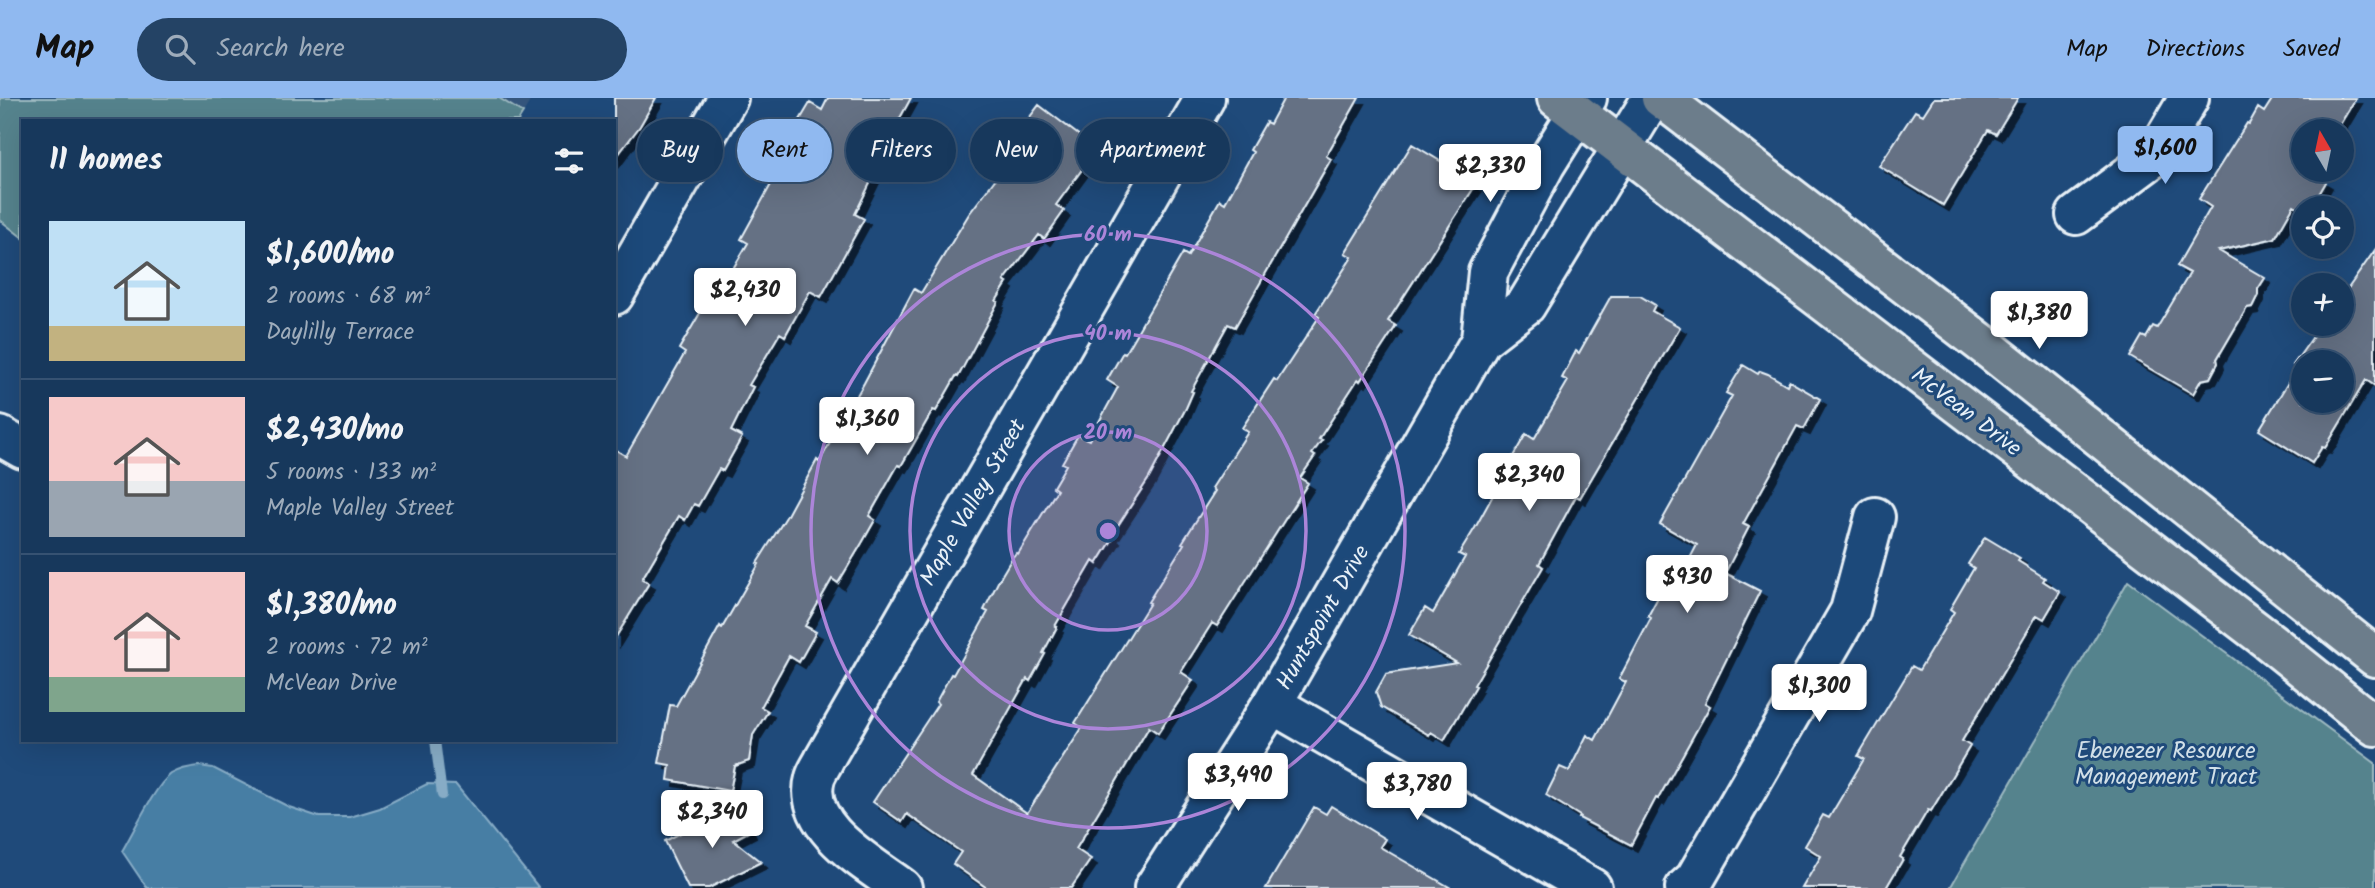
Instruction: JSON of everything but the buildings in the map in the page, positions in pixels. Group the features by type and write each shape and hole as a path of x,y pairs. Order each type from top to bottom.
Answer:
{"main road":[{"path":"1661,98 1988,348 2375,657"},
{"name":"McVean Drive","path":"1573,103 1621,148 2258,633 2375,726"}],"street":[{"path":"616,292 727,98"},
{"name":"Maple Valley Street","path":"902,888 838,840 822,822 814,800 815,779 1205,98"},
{"name":"Huntspoint Drive","path":"1154,888 1272,704 1481,340 1526,305 1652,98"},
{"path":"2076,215 2154,157 2189,98"},
{"name":"Huntspoint Drive","path":"1481,340 1488,272 1545,165 1573,103"},
{"path":"0,436 21,448"},
{"path":"1685,888 1695,879 1850,611 1875,517"},
{"path":"1272,704 1592,888"}],"shaded area":[{"path":"499,98 532,98 523,113"},
{"path":"199,766 213,768 289,807 319,817 350,817 380,808 427,784 456,785 539,888 147,888 122,851 151,799 165,780 178,771"}],"green space":[{"path":"0,98 499,98 523,113 519,119 21,119 21,236 0,220"},
{"name":"Ebenezer Resource Management Tract","path":"2128,581 2375,763 2375,888 1950,888"}],"waterway":[{"path":"435,742 442,795"}]}
